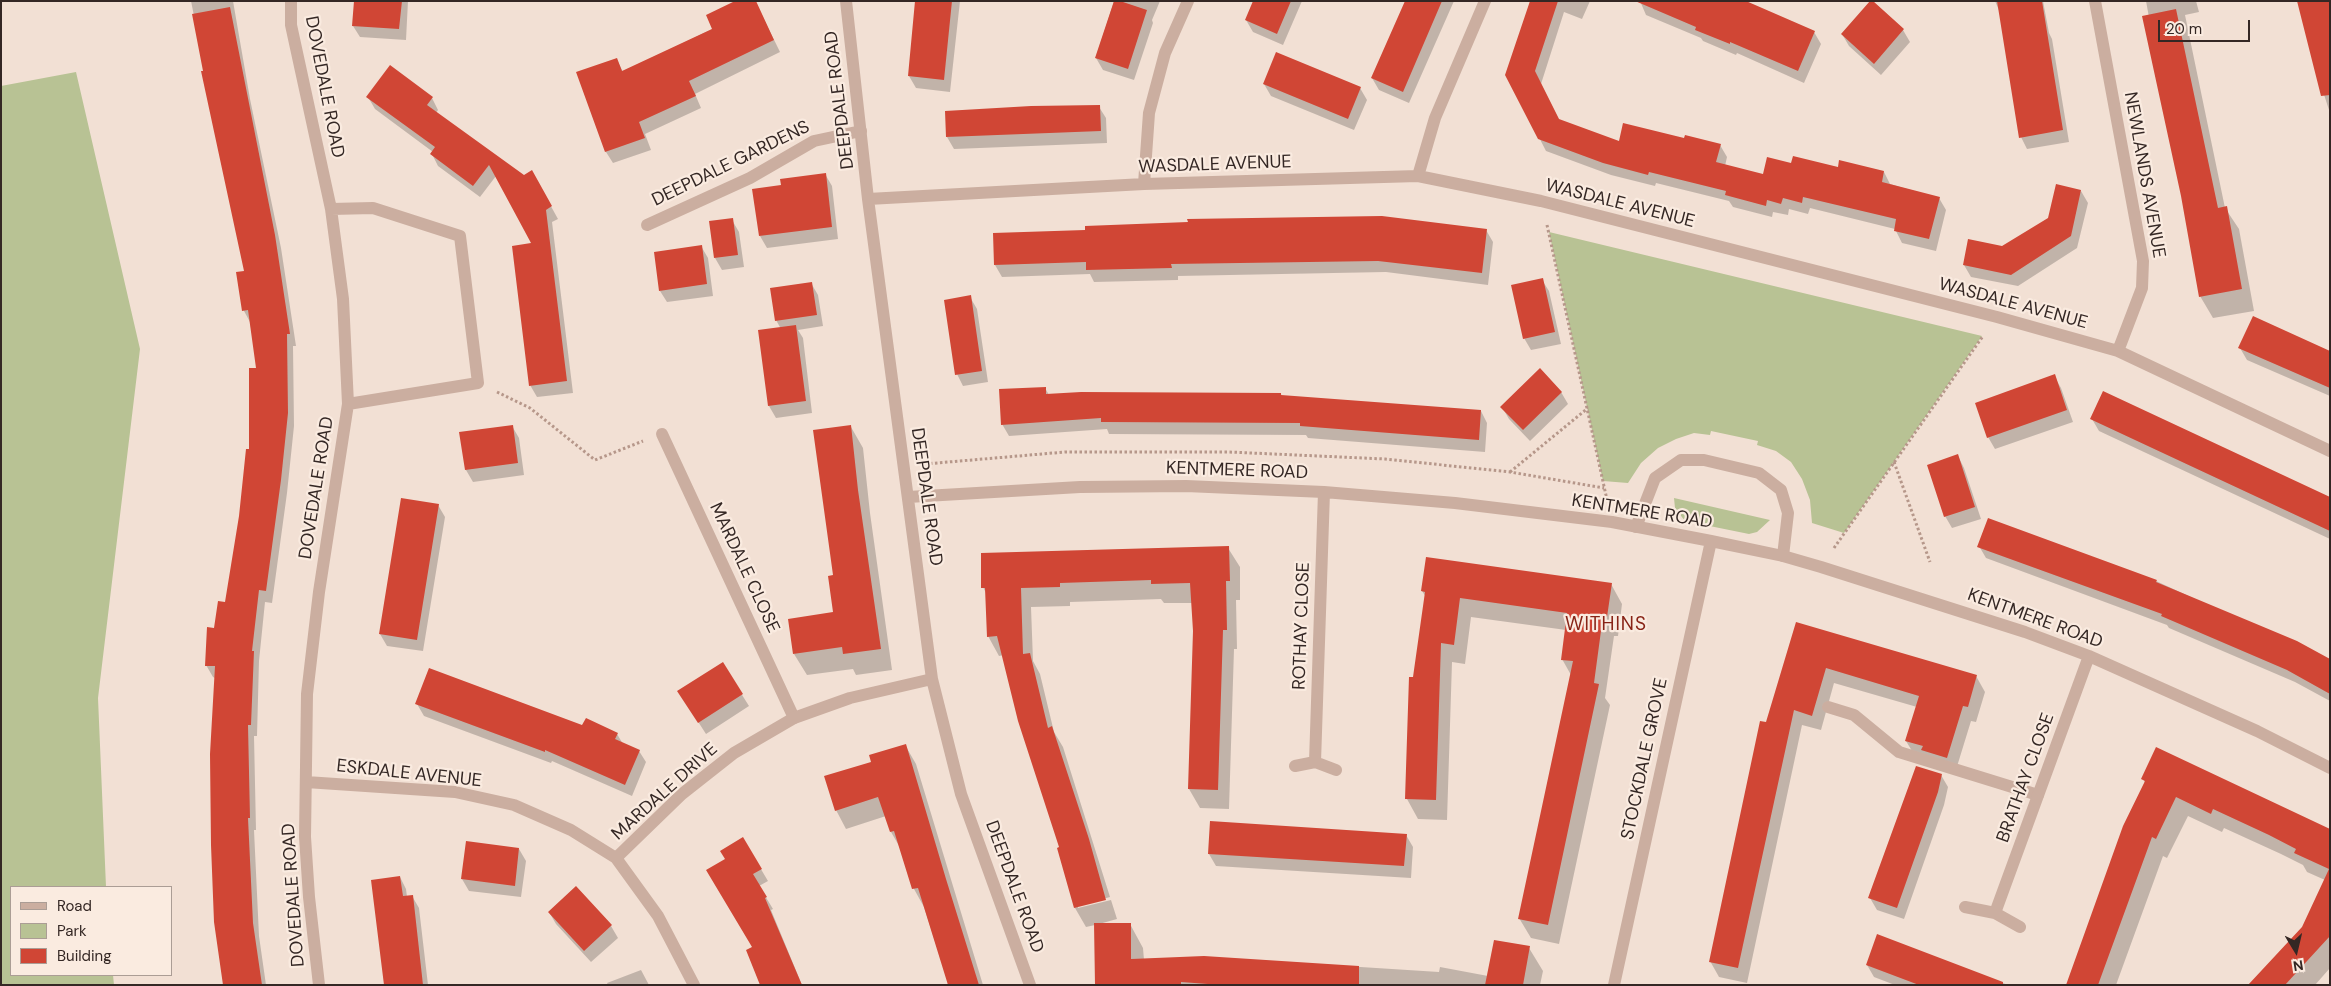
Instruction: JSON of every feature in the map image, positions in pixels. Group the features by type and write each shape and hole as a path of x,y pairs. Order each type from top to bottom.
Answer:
{"street":[{"name":"DOVEDALE ROAD","path":"291,1 291,24 331,208 342,299 348,404 319,592 307,694 305,837 309,897 319,985"},
{"name":"DEEPDALE ROAD","path":"846,1 868,199 932,679 961,794 1030,985"},
{"path":"1144,184 1149,113 1165,53 1188,1"},
{"path":"1418,176 1435,118 1485,1"},
{"name":"NEWLANDS AVENUE","path":"2095,1 2143,262 2142,288 2118,351"},
{"name":"DEEPDALE GARDENS","path":"647,225 750,178 814,141 861,131"},
{"name":"WASDALE AVENUE","path":"868,199 1144,184 1418,176 1570,209 1997,317 2118,351 2330,451"},
{"path":"331,208 372,208 460,236 478,384 348,404"},
{"name":"MARDALE CLOSE","path":"662,434 794,718"},
{"path":"1636,527 1655,478 1681,460 1704,460 1759,474 1781,490 1788,513 1783,556"},
{"name":"KENTMERE ROAD","path":"908,497 1109,486 1186,486 1324,492 1455,503 1612,522 1783,556 2025,632 2089,656 2257,731 2330,768"},
{"name":"ROTHAY CLOSE","path":"1315,762 1324,492"},
{"name":"STOCKDALE GROVE","path":"1614,985 1711,541"},
{"name":"BRATHAY CLOSE","path":"1995,912 2089,656"},
{"name":"MARDALE DRIVE","path":"616,858 682,794 734,753 794,718 850,698 932,679"},
{"path":"1828,707 1854,715 1898,752 2038,795"},
{"path":"1296,766 1315,762 1336,770"},
{"name":"ESKDALE AVENUE","path":"306,782 455,792 514,804 571,830 616,858 658,916 690,973 694,985"},
{"path":"1965,907 1995,912 2020,927"}],"path":[{"path":"1549,232 1612,522"},
{"path":"1821,567 1982,336"},
{"path":"478,384 530,408 596,460 662,434"},
{"path":"1510,472 1588,408"},
{"path":"904,466 1065,452 1229,452 1385,460 1510,472 1604,488"},
{"path":"1894,462 1930,562"}],"green space":[{"path":"76,72 140,349 98,698 106,886 10,886 10,976 113,976 114,985 1,985 1,86"},
{"path":"1549,232 1982,336 1844,533 1812,523 1810,500 1802,479 1791,462 1776,451 1757,445 1758,441 1711,431 1710,435 1694,433 1658,448 1641,463 1628,483 1603,481"},
{"path":"1674,498 1770,520 1757,532 1749,534 1685,521 1675,508"}],"building":[{"path":"354,1 402,1 399,29 352,26"},
{"path":"735,1 756,1 774,40 689,81 696,96 639,122 645,138 605,152 576,72 617,58 622,71 712,29 706,15"},
{"path":"915,1 952,1 944,80 908,76"},
{"path":"1114,1 1120,1 1147,10 1128,69 1095,58"},
{"path":"1253,1 1291,1 1277,34 1245,20"},
{"path":"1405,1 1442,1 1403,92 1371,78"},
{"path":"1530,1 1558,1 1535,71 1559,119 1619,141 1623,123 1684,138 1685,135 1721,144 1716,162 1763,174 1767,157 1791,163 1793,156 1838,167 1839,160 1884,171 1882,182 1940,197 1929,239 1894,231 1896,219 1803,197 1802,203 1783,198 1781,204 1767,200 1766,206 1725,195 1726,191 1649,172 1648,175 1603,163 1538,139 1505,75"},
{"path":"1635,1 1746,1 1815,31 1798,71 1730,42 1730,44 1695,30 1696,27"},
{"path":"1870,1 1873,1 1904,29 1874,64 1841,34"},
{"path":"1997,1 2042,1 2063,130 2019,138"},
{"path":"2297,1 2330,1 2330,95 2321,96"},
{"path":"230,7 275,235 290,334 287,334 288,413 281,480 266,591 259,590 252,651 254,651 251,725 248,725 250,818 248,818 253,923 262,985 223,985 214,922 211,845 210,754 215,666 205,666 207,627 214,628 218,601 225,602 239,516 246,449 249,449 249,368 256,368 248,310 242,311 236,272 244,271 201,71 203,71 192,14"},
{"path":"2176,9 2218,208 2227,206 2242,289 2199,297 2181,196 2142,16"},
{"path":"1276,52 1361,87 1348,119 1263,84"},
{"path":"390,65 433,97 427,105 524,175 532,170 552,206 546,210 567,381 529,386 512,246 531,243 489,165 473,186 430,154 435,147 366,97"},
{"path":"1100,105 1101,131 946,137 945,111 1031,106"},
{"path":"826,173 832,227 759,236 752,189 781,185 780,179"},
{"path":"2056,184 2081,190 2071,236 2011,275 1963,265 1968,239 2002,246 2048,218"},
{"path":"1382,216 1487,229 1482,273 1378,261 1171,264 1172,268 1086,270 1086,262 994,265 993,233 1085,230 1085,226 1188,222 1187,219"},
{"path":"733,218 738,255 714,258 709,221"},
{"path":"702,245 707,284 659,291 654,252"},
{"path":"1543,278 1555,332 1523,339 1511,285"},
{"path":"812,282 817,315 775,321 770,288"},
{"path":"971,295 982,371 955,375 944,300"},
{"path":"2253,316 2330,351 2330,388 2238,348"},
{"path":"796,325 806,401 768,406 758,330"},
{"path":"1540,368 1562,392 1523,430 1500,407"},
{"path":"2055,374 2067,410 1987,438 1975,403"},
{"path":"1046,387 1046,394 1081,392 1281,393 1281,395 1481,410 1479,440 1300,426 1300,423 1101,422 1101,418 1001,425 999,389"},
{"path":"2103,391 2330,497 2330,531 2090,419"},
{"path":"513,425 518,463 465,470 459,432"},
{"path":"851,425 858,490 881,649 843,654 842,647 793,654 788,619 833,612 828,576 833,575 813,430"},
{"path":"1958,454 1975,507 1944,517 1927,465"},
{"path":"401,498 439,504 417,640 379,634"},
{"path":"1988,518 2157,580 2156,582 2297,641 2330,659 2330,694 2287,670 2161,616 2162,614 1977,547"},
{"path":"1229,546 1230,581 1226,581 1227,630 1223,630 1218,790 1188,789 1193,631 1190,583 1151,584 1151,580 1060,583 1060,587 1021,588 1023,654 1030,653 1048,728 1052,726 1089,839 1106,900 1074,908 1057,848 1059,847 1018,721 997,636 987,637 985,588 981,588 981,553"},
{"path":"1426,557 1612,583 1607,617 1603,616 1594,683 1599,684 1548,925 1518,919 1573,661 1561,660 1567,613 1460,598 1454,645 1441,643 1436,800 1405,799 1409,677 1413,677 1425,592 1421,591"},
{"path":"1796,622 1977,675 1968,707 1963,706 1947,758 1921,750 1923,746 1905,741 1919,696 1826,668 1812,716 1794,710 1738,968 1709,962 1760,721 1766,722"},
{"path":"723,662 743,694 698,723 677,691"},
{"path":"429,668 582,725 586,718 618,733 615,739 640,750 625,785 545,750 545,752 415,704"},
{"path":"906,744 979,985 948,985 918,888 912,889 894,831 890,832 878,797 835,811 824,776 871,762 869,755"},
{"path":"2156,747 2330,829 2330,936 2285,985 2248,985 2302,927 2329,869 2294,853 2296,849 2269,835 2213,809 2211,814 2176,797 2156,839 2152,837 2098,985 2066,985 2123,826 2145,781 2141,779"},
{"path":"1916,766 1942,774 1938,792 1897,908 1868,898"},
{"path":"1210,821 1407,834 1404,866 1208,854"},
{"path":"743,837 762,869 753,874 767,897 765,898 802,985 760,985 746,950 752,947 706,870 725,859 720,851"},
{"path":"466,841 519,848 515,886 461,879"},
{"path":"400,876 403,896 413,895 423,985 384,985 371,880"},
{"path":"576,886 612,925 584,951 548,912"},
{"path":"1094,923 1131,923 1131,959 1204,956 1359,966 1359,985 1221,985 1181,982 1181,985 1095,985"},
{"path":"1877,934 2003,982 2003,985 1919,985 1866,965"},
{"path":"1494,940 1530,946 1523,985 1485,985"}],"district":[{"name":"WITHINS","path":"1606,625"}]}
